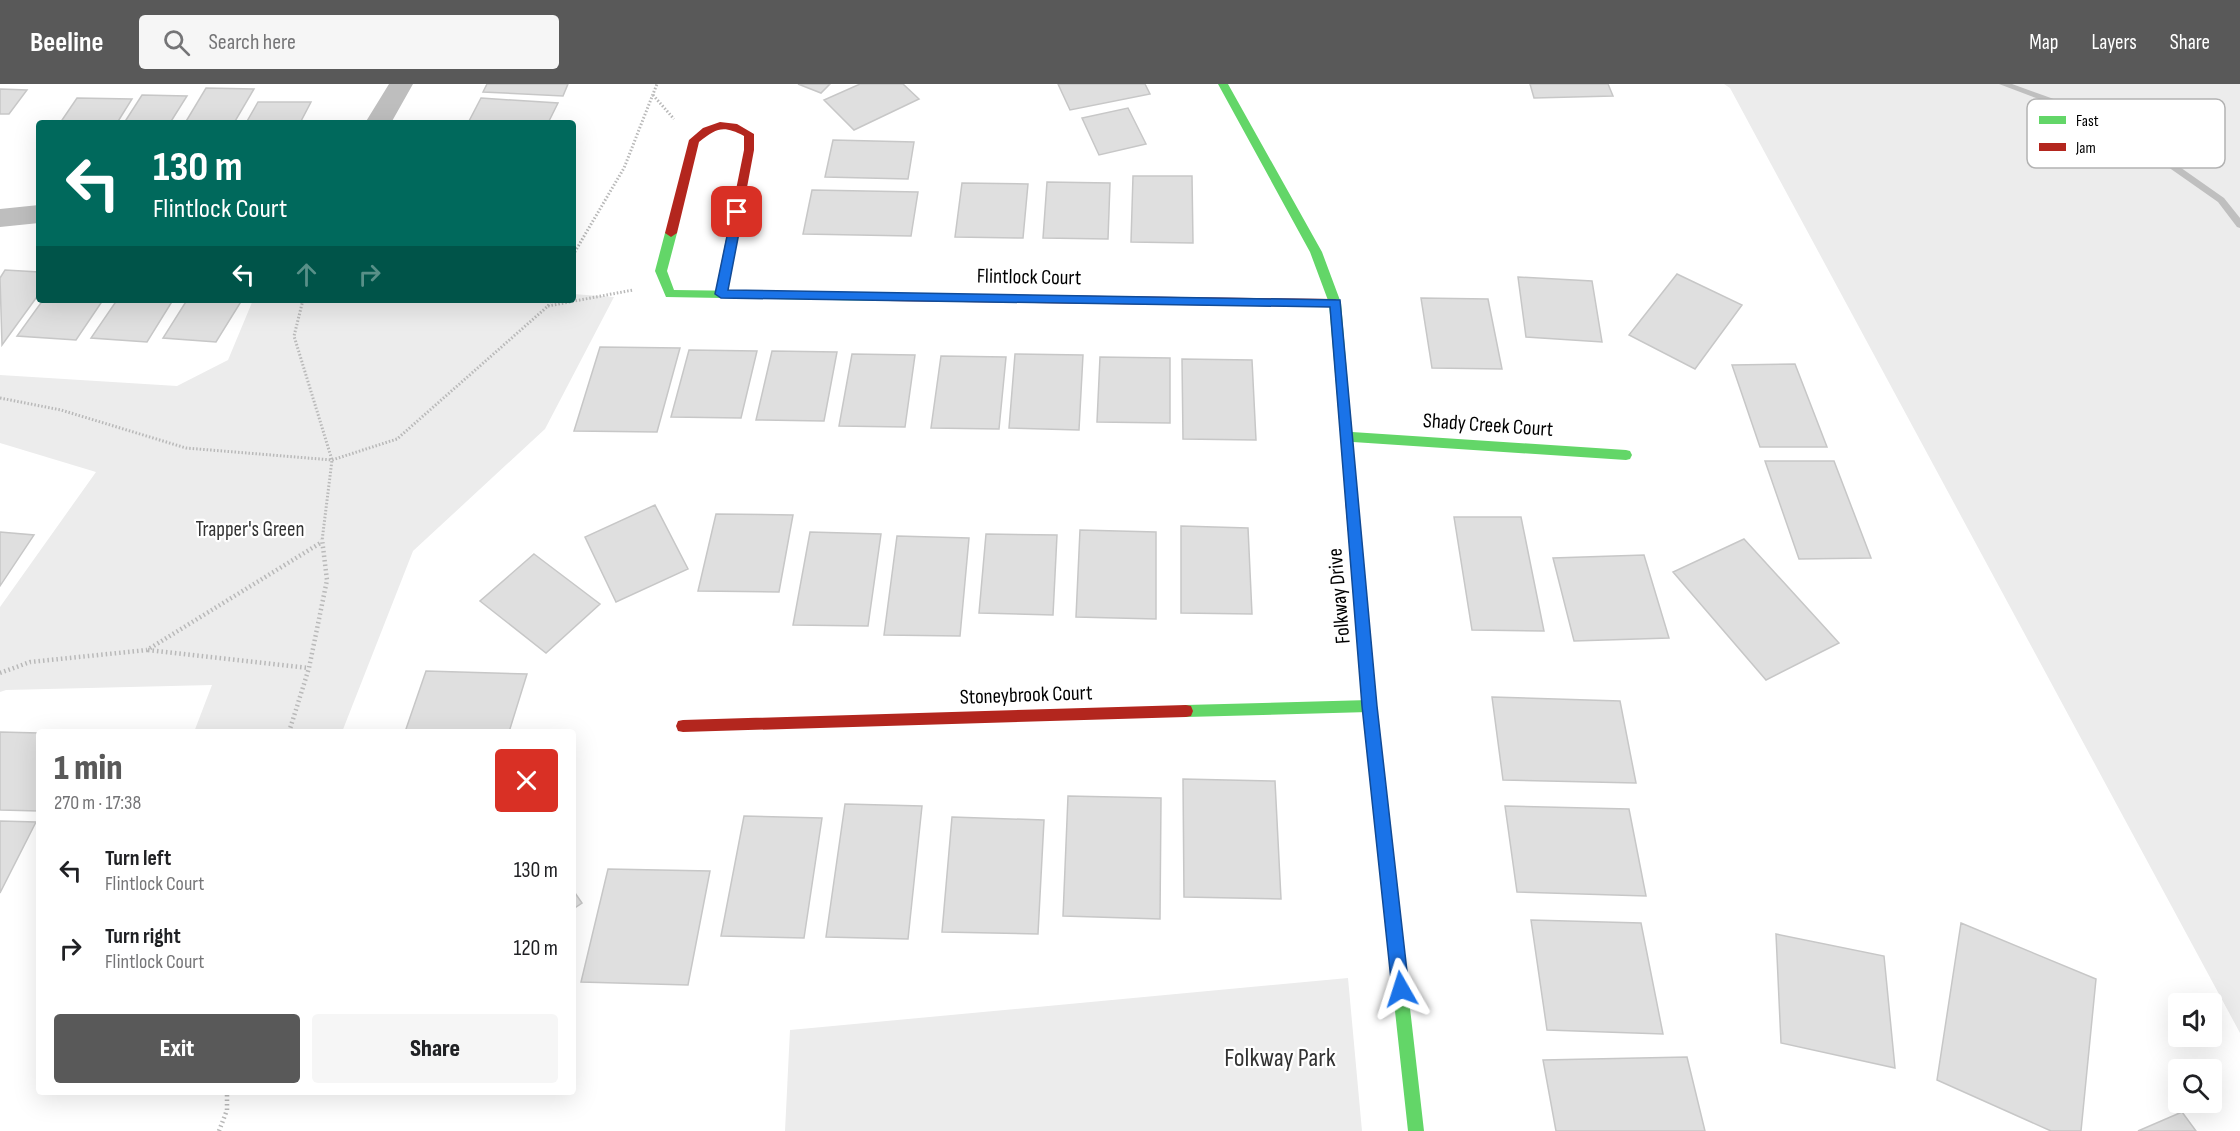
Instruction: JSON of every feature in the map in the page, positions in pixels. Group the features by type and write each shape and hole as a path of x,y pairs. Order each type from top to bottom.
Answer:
{"street":[{"path":"380,120 401,84"},
{"name":"Folkway Drive","path":"1223,84 1316,252 1335,303 1369,706 1416,1131"},
{"path":"666,284 660,270 694,140 709,127 723,123 738,126 749,134 749,150 721,294"},
{"path":"0,218 36,214"},
{"name":"Flintlock Court","path":"666,284 670,294 1335,303"},
{"name":"Shady Creek Court","path":"1347,437 1626,455"},
{"name":"Stoneybrook Court","path":"683,726 1369,706"}],"path":[{"path":"576,250 624,168 657,84"},
{"path":"576,301 666,284"},
{"path":"290,729 309,668 327,580 322,542 332,460 294,336 302,303"},
{"path":"0,398 61,410 186,448 332,460 397,439 549,303"},
{"path":"548,306 564,303"},
{"path":"147,650 322,542"},
{"path":"0,673 30,662 147,650 309,668"},
{"path":"219,1131 227,1110 227,1095"}],"green space":[{"path":"1724,84 2240,84 2240,1033 2222,1000 2222,993 2218,993 1730,88"},
{"name":"Trapper's Green","path":"576,294 614,297 545,429 413,551 343,729 195,729 212,685 6,690 0,692 0,607 96,472 0,443 0,375 177,386 228,360 252,303 576,303"},
{"name":"Folkway Park","path":"1348,978 1362,1131 785,1131 790,1030"}],"building":[{"path":"487,84 568,84 563,96 483,92"},
{"path":"798,84 830,84 821,93"},
{"path":"860,84 903,84 919,99 854,130 824,100"},
{"path":"1058,84 1145,84 1150,94 1070,110"},
{"path":"1530,84 1608,84 1613,96 1534,98"},
{"path":"206,88 254,89 236,120 187,120"},
{"path":"0,89 27,90 9,114 0,114"},
{"path":"142,95 187,96 172,120 126,120"},
{"path":"77,98 132,99 119,120 62,120"},
{"path":"481,98 558,103 550,120 470,120"},
{"path":"258,102 311,102 302,120 248,120"},
{"path":"1128,108 1146,144 1099,155 1082,118"},
{"path":"833,140 914,142 908,179 825,177"},
{"path":"1133,176 1192,176 1193,243 1131,242"},
{"path":"1047,182 1110,183 1108,239 1043,238"},
{"path":"962,183 1028,184 1023,238 955,237"},
{"path":"812,190 918,192 911,236 803,234"},
{"path":"5,270 36,272 36,298 2,345 0,278"},
{"path":"1677,274 1742,305 1695,369 1629,335"},
{"path":"1518,277 1592,281 1602,342 1526,337"},
{"path":"1421,298 1488,299 1502,369 1432,368"},
{"path":"41,303 101,303 76,340 17,336"},
{"path":"115,303 171,303 147,342 91,338"},
{"path":"185,303 240,303 216,342 163,338"},
{"path":"600,347 680,348 657,432 574,431"},
{"path":"689,350 757,351 741,418 671,417"},
{"path":"772,351 837,352 824,421 756,420"},
{"path":"852,354 915,355 905,427 839,426"},
{"path":"1015,354 1083,355 1079,430 1009,428"},
{"path":"941,356 1006,357 999,429 931,428"},
{"path":"1100,357 1170,358 1170,423 1097,422"},
{"path":"1182,359 1252,360 1256,440 1183,439"},
{"path":"1795,364 1827,447 1760,447 1732,365"},
{"path":"1765,461 1834,461 1871,558 1799,559"},
{"path":"655,505 688,569 616,602 585,537"},
{"path":"716,514 793,515 779,592 698,591"},
{"path":"1454,517 1521,517 1544,631 1472,630"},
{"path":"1181,526 1248,528 1252,614 1181,613"},
{"path":"1080,530 1156,532 1156,619 1076,617"},
{"path":"0,532 34,535 0,586"},
{"path":"810,532 881,534 868,626 793,625"},
{"path":"986,534 1057,535 1053,615 979,613"},
{"path":"897,536 969,538 960,636 884,635"},
{"path":"1744,539 1839,643 1766,680 1673,572"},
{"path":"534,554 600,604 546,653 480,601"},
{"path":"1644,555 1669,638 1574,641 1553,558"},
{"path":"426,671 527,674 510,729 406,729"},
{"path":"1492,697 1620,701 1636,783 1503,780"},
{"path":"0,732 36,733 36,811 0,810"},
{"path":"1183,779 1275,781 1281,899 1184,897"},
{"path":"1068,796 1161,798 1160,919 1063,916"},
{"path":"845,804 922,806 908,939 826,937"},
{"path":"1505,806 1629,809 1646,896 1517,892"},
{"path":"744,816 822,818 804,938 721,936"},
{"path":"952,817 1044,820 1038,934 942,932"},
{"path":"0,821 36,822 0,893"},
{"path":"608,869 710,871 688,985 581,982"},
{"path":"576,894 582,903 576,907"},
{"path":"1531,920 1641,923 1663,1034 1547,1030"},
{"path":"1961,923 2096,979 2081,1131 2051,1131 1937,1080"},
{"path":"1776,934 1884,956 1895,1068 1781,1043"},
{"path":"1687,1057 1705,1131 1556,1131 1543,1060"},
{"path":"2183,1113 2196,1131 2138,1131"}],"waterway":[{"path":"2003,84 2045,99"},
{"path":"2175,168 2221,200 2240,225"}],"traffic: fast":[{"path":"1223,84 1316,252 1335,303 1351,498"},
{"path":"671,233 661,271 670,294 888,297"},
{"path":"1347,437 1626,455"},
{"path":"1186,711 1369,706"},
{"path":"1376,771 1416,1131"}],"traffic: jam":[{"path":"671,233 694,140 707,130 720,125 733,126 749,134 749,150 721,294"},
{"path":"888,297 1335,303"},
{"path":"1351,498 1376,771"},
{"path":"683,726 1186,711"}],"route":[{"path":"737,212 721,294 1335,303 1369,706 1401,989"}]}
